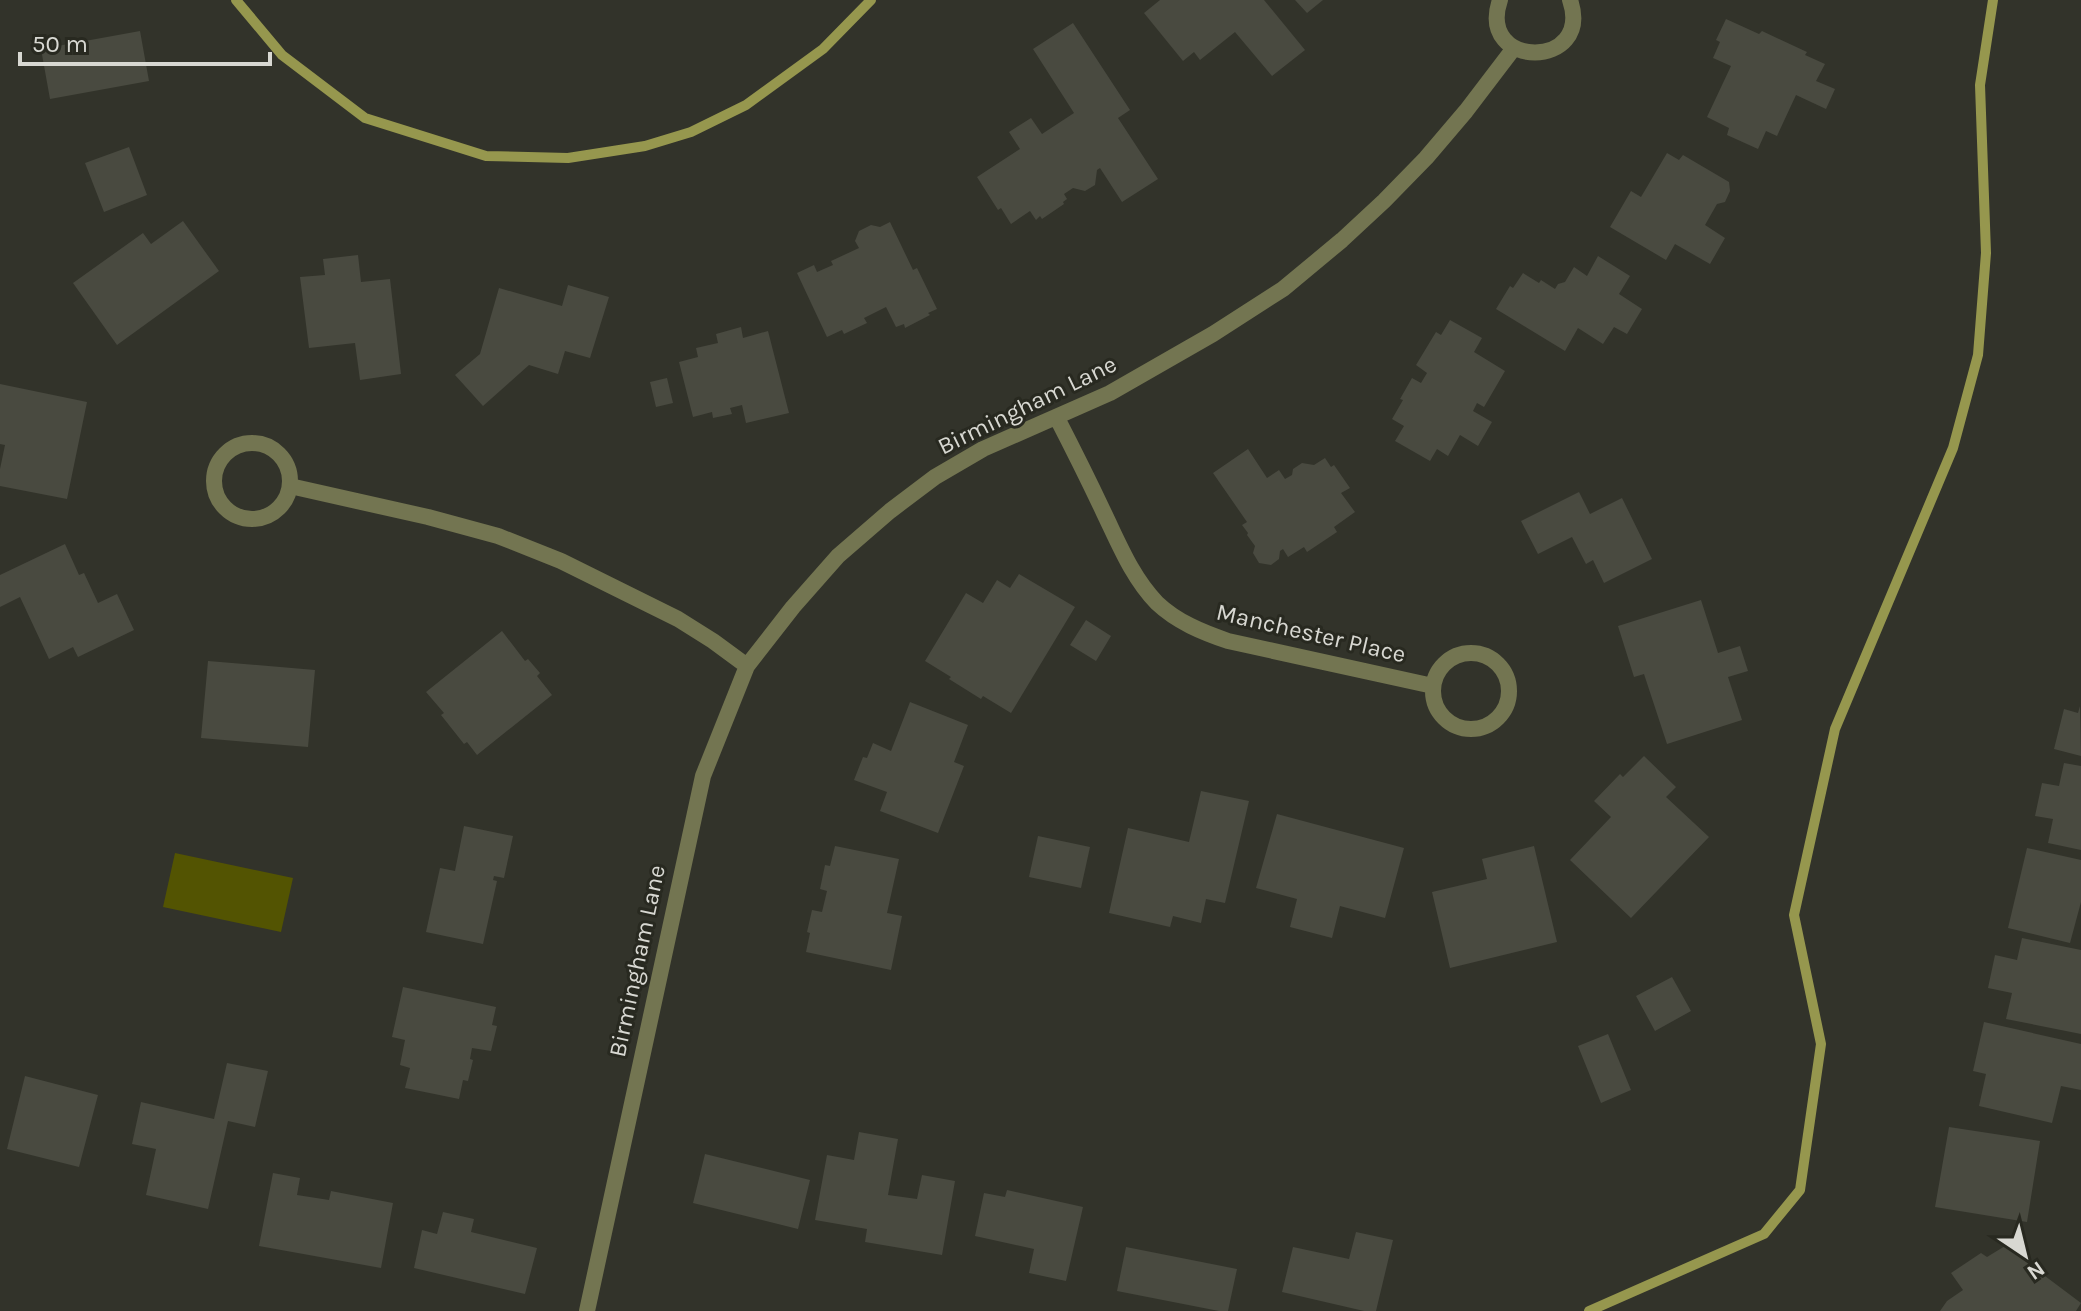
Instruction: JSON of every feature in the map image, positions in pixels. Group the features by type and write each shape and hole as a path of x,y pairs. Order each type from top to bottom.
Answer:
{"street":[{"path":"1500,0 1498,28 1504,39 1514,48 1538,54 1561,43 1569,33 1573,21 1570,0"},
{"name":"Birmingham Lane","path":"587,1311 703,776 747,666 838,556 935,477 983,449 1110,393 1213,334 1283,289 1342,240 1405,180 1466,111 1514,48"},
{"name":"Manchester Place","path":"1057,418 1127,561 1159,605 1181,621 1228,641 1433,686"},
{"path":"243,443 255,443 267,445 278,452 286,462 290,486 279,509 268,516 243,518 231,513 222,504 214,480 222,457 243,443"},
{"path":"290,486 498,536 548,556 678,619 747,666"},
{"name":"Manchester Place","path":"1476,653 1497,663 1505,673 1509,697 1505,709 1485,727 1459,728 1447,722 1439,712 1433,699 1433,686 1436,675 1452,657 1476,653"}],"shaded area":[{"path":"175,853 293,878 281,932 163,907"}],"building":[{"path":"1160,0 1264,0 1305,50 1272,76 1235,32 1200,60 1194,52 1183,61 1144,13"},
{"path":"1295,0 1323,0 1307,13"},
{"path":"1726,19 1759,34 1762,31 1825,64 1816,81 1835,89 1826,109 1796,95 1777,136 1766,131 1758,149 1727,135 1729,128 1707,117 1731,66 1713,58 1720,42 1716,40"},
{"path":"1073,23 1130,110 1118,118 1158,179 1122,202 1100,168 1095,185 1085,191 1073,188 1064,194 1067,199 1064,204 1042,219 1040,216 1036,220 1030,211 1011,224 977,177 1020,149 1009,132 1031,118 1042,134 1074,113 1033,49"},
{"path":"140,31 149,81 50,99 41,49"},
{"path":"129,147 147,195 104,212 85,163"},
{"path":"1667,153 1679,160 1683,155 1729,182 1730,191 1725,202 1717,204 1705,225 1725,238 1710,264 1675,244 1666,260 1610,227 1631,191 1641,197"},
{"path":"183,221 219,271 117,345 73,283 143,233 151,244"},
{"path":"890,222 913,270 917,268 937,309 905,328 904,324 896,327 886,307 864,318 867,323 844,334 842,330 827,337 797,273 814,265 817,272 833,265 831,261 859,248 855,241 859,231 871,225 880,227"},
{"path":"358,255 361,282 390,279 401,374 360,380 355,343 309,348 300,277 325,275 323,259"},
{"path":"1598,256 1630,276 1619,294 1642,309 1627,334 1614,327 1603,344 1578,328 1565,351 1496,309 1510,286 1513,288 1523,273 1555,289 1565,282 1574,267 1587,276"},
{"path":"568,285 609,297 590,358 565,351 558,374 529,365 483,406 455,375 480,354 499,288 562,306"},
{"path":"1450,320 1482,338 1474,352 1505,371 1484,407 1477,403 1473,411 1492,422 1478,446 1460,435 1448,456 1437,449 1430,461 1395,441 1404,426 1392,419 1412,378 1421,383 1427,373 1416,365 1436,332 1441,335"},
{"path":"741,327 743,338 768,331 789,413 746,423 742,405 730,408 732,414 713,418 712,412 693,417 679,362 698,357 696,348 718,343 716,334"},
{"path":"667,378 673,403 656,407 650,382"},
{"path":"0,384 87,402 67,499 0,486 5,445 0,444"},
{"path":"1248,449 1267,478 1279,470 1285,479 1302,463 1314,465 1325,458 1331,467 1334,465 1350,488 1341,493 1355,512 1334,527 1337,532 1307,552 1304,547 1288,557 1283,549 1279,559 1271,565 1259,563 1253,553 1255,546 1242,525 1247,522 1213,473"},
{"path":"1579,492 1590,514 1622,498 1652,559 1604,583 1593,560 1586,564 1572,537 1538,554 1521,521"},
{"path":"65,544 79,575 84,573 98,603 117,594 134,630 78,657 73,647 49,659 20,597 0,607 0,575"},
{"path":"1019,574 1075,607 1011,713 983,696 981,699 925,661 966,593 983,603 997,580 1010,588"},
{"path":"1701,600 1718,653 1740,646 1748,671 1728,677 1742,720 1667,744 1644,674 1634,677 1618,626"},
{"path":"1086,620 1111,636 1096,661 1070,645"},
{"path":"502,631 525,661 528,659 540,673 537,676 552,695 477,755 467,742 464,744 426,692"},
{"path":"208,661 315,670 308,747 201,738"},
{"path":"910,702 968,725 954,762 964,766 938,833 880,811 887,792 854,780 863,757 867,758 873,743 891,751"},
{"path":"2080,706 2081,756 2054,749 2064,709 2078,713"},
{"path":"1644,756 1676,787 1666,797 1709,837 1631,918 1570,860 1611,817 1594,801 1620,774 1623,777"},
{"path":"2064,763 2081,766 2081,850 2048,843 2053,819 2035,816 2042,783 2059,786"},
{"path":"1201,791 1249,801 1225,903 1206,899 1201,923 1173,916 1170,927 1109,913 1128,828 1189,842"},
{"path":"1277,814 1404,848 1385,918 1340,906 1332,938 1290,927 1297,899 1256,888"},
{"path":"464,826 513,836 504,878 494,876 493,880 497,881 483,944 426,932 440,868 455,871"},
{"path":"1038,836 1090,847 1081,888 1029,877"},
{"path":"835,846 899,859 887,913 902,916 891,970 806,952 812,910 822,912 827,891 820,889 825,865 830,866"},
{"path":"1534,846 1557,942 1450,968 1432,892 1487,879 1482,859"},
{"path":"2027,848 2081,860 2081,902 2070,943 2008,928"},
{"path":"2022,938 2081,950 2081,1034 2006,1019 2012,993 1988,988 1995,955 2017,960"},
{"path":"1672,977 1691,1011 1655,1031 1636,996"},
{"path":"403,987 496,1007 492,1025 497,1026 491,1051 472,1048 470,1059 473,1060 468,1081 463,1080 459,1099 405,1088 410,1068 400,1065 405,1040 392,1037"},
{"path":"1984,1022 2081,1044 2081,1090 2061,1086 2052,1123 1979,1106 1986,1074 1973,1071"},
{"path":"1608,1034 1631,1090 1601,1103 1578,1046"},
{"path":"227,1063 268,1071 255,1127 228,1121 208,1209 146,1195 156,1149 132,1144 141,1102 214,1119"},
{"path":"25,1076 98,1095 79,1167 7,1149"},
{"path":"1949,1127 2040,1141 2027,1222 1935,1207"},
{"path":"859,1132 898,1139 888,1195 917,1199 922,1175 955,1181 942,1255 865,1242 867,1229 815,1220 827,1155 854,1160"},
{"path":"705,1154 810,1180 798,1229 693,1203"},
{"path":"273,1173 300,1178 297,1195 329,1200 331,1191 393,1203 381,1268 259,1246"},
{"path":"1007,1190 1083,1207 1066,1281 1029,1273 1034,1249 975,1236 984,1193 1005,1197"},
{"path":"443,1212 474,1219 471,1232 537,1248 525,1294 414,1268 422,1230 437,1234"},
{"path":"1356,1232 1393,1240 1376,1311 1282,1292 1293,1247 1349,1259"},
{"path":"2005,1246 2081,1303 2076,1311 1940,1311 1947,1301 1963,1290 1951,1273 1981,1253 1987,1257"},
{"path":"1126,1247 1237,1269 1228,1311 1117,1291"}],"waterway":[{"path":"236,0 282,55 365,118 486,156 568,158 645,146 691,132 746,105 823,49 871,0"},
{"path":"1589,1311 1764,1234 1800,1190 1821,1044 1794,915 1835,729 1953,448 1978,355 1986,253 1980,85 1993,0"}]}
